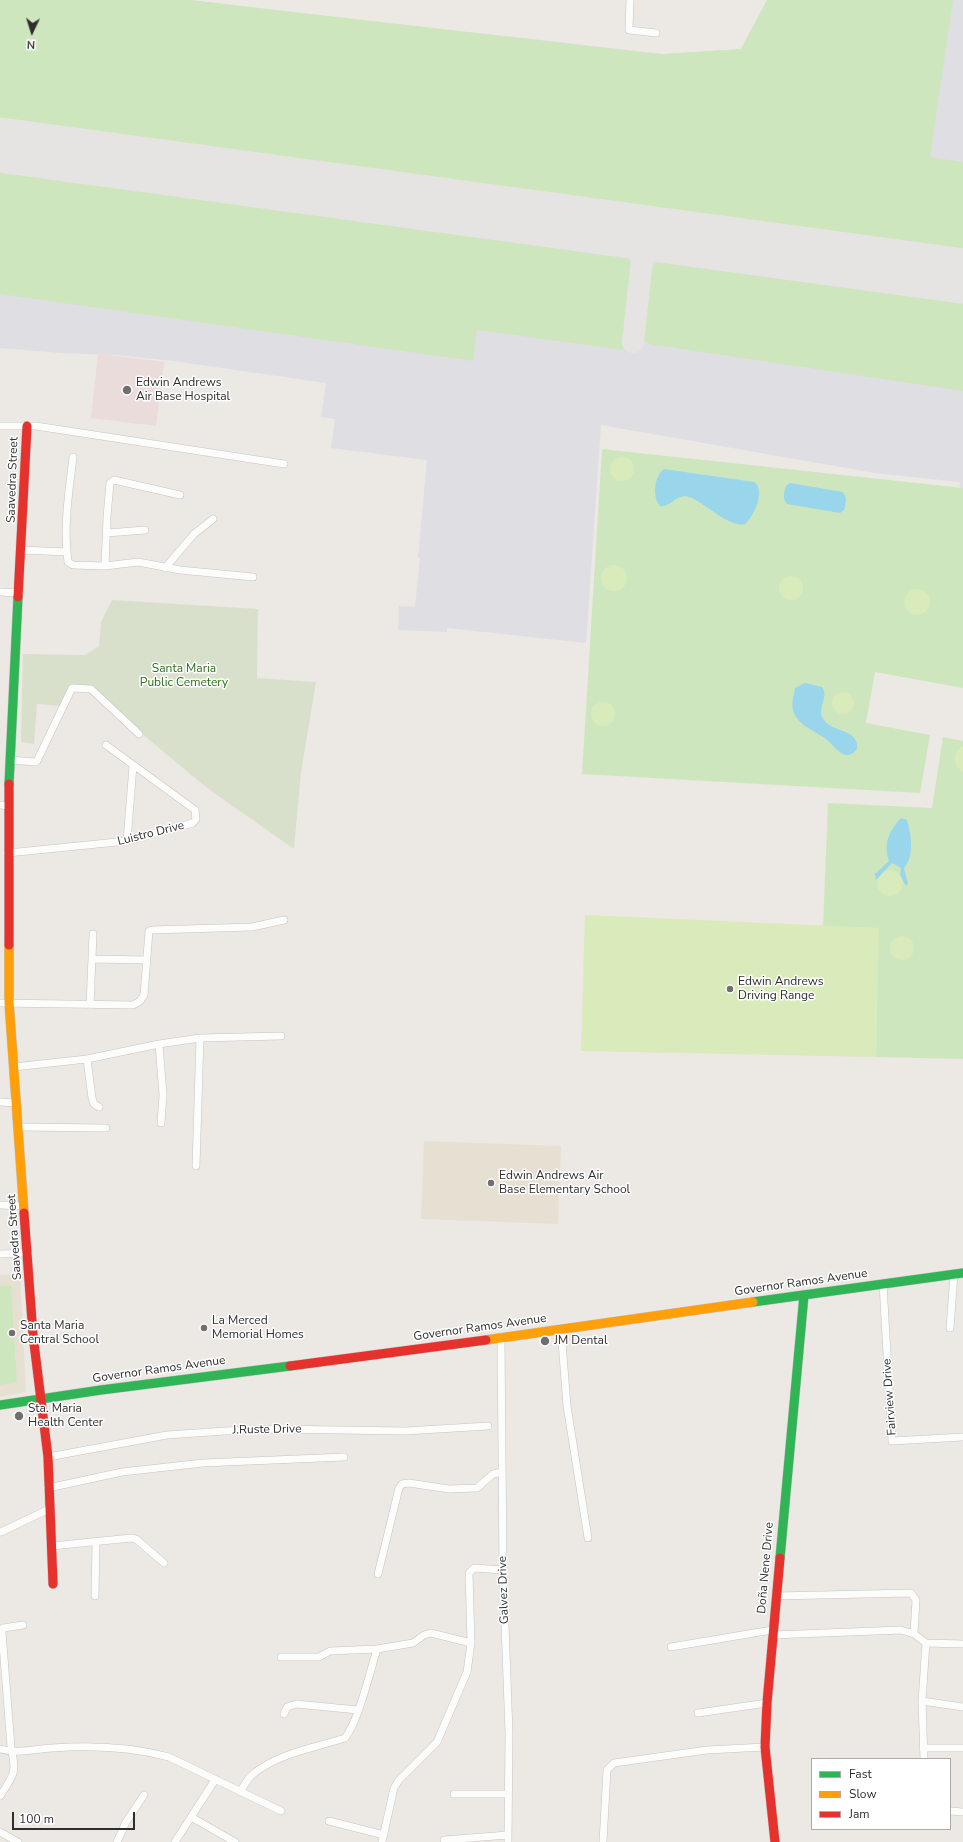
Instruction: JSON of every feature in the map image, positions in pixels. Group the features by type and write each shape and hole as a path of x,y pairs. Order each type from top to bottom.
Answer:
{"street":[{"path":"630,0 629,30 656,33"},
{"path":"0,426 36,426 284,464"},
{"name":"Saavedra Street","path":"27,426 22,550 10,760 5,806 8,853 5,1002 14,1067 33,1334 48,1457 48,1488 53,1584"},
{"path":"73,457 68,505 68,562 73,565 105,566 138,562 165,568 253,577"},
{"path":"105,566 107,517 110,483 112,481 180,495"},
{"path":"165,568 194,534 214,519"},
{"path":"107,533 145,530"},
{"path":"22,550 67,552"},
{"path":"0,592 19,593"},
{"path":"10,760 37,761 72,688 91,689 139,734"},
{"name":"Luistro Drive","path":"8,853 50,847 108,844 127,841 192,823 196,819 197,815 195,810 106,745"},
{"path":"127,841 133,766"},
{"path":"5,1002 90,1006 133,1005 144,995 148,934 152,930 252,927 284,920"},
{"path":"90,1006 93,934"},
{"path":"92,959 147,960"},
{"path":"14,1067 87,1059 159,1044 200,1038 281,1036"},
{"path":"196,1166 200,1038"},
{"path":"159,1044 163,1095 161,1123"},
{"path":"87,1059 92,1098 94,1104 99,1107"},
{"path":"0,1102 16,1103"},
{"path":"18,1127 106,1128"},
{"path":"0,1205 24,1206"},
{"path":"0,1254 28,1253"},
{"path":"950,1328 958,1274"},
{"name":"Governor Ramos Avenue","path":"0,1405 41,1398 405,1351 958,1274"},
{"name":"Fairview Drive","path":"883,1284 892,1441 963,1437"},
{"name":"Doña Nene Drive","path":"775,1842 764,1747 772,1632 804,1296"},
{"path":"561,1329 567,1406 588,1538"},
{"name":"Galvez Drive","path":"501,1337 503,1570 509,1733 508,1839"},
{"name":"J.Ruste Drive","path":"48,1457 167,1435 273,1429 405,1431 488,1426"},
{"path":"48,1488 122,1472 203,1463 344,1457"},
{"path":"378,1574 399,1488 402,1484 409,1483 448,1489 477,1488 493,1474 502,1472"},
{"path":"1,1532 49,1509"},
{"path":"52,1546 131,1538 136,1539 164,1564"},
{"path":"95,1596 96,1542"},
{"path":"329,1821 383,1839 394,1788 399,1780 437,1742 467,1672 471,1643 470,1570 474,1568 503,1570"},
{"path":"776,1596 911,1593 916,1600 914,1634"},
{"path":"0,1796 12,1777 15,1769 12,1752 2,1632 3,1628 22,1625"},
{"path":"670,1647 772,1632 901,1630 914,1634 926,1643 963,1644"},
{"path":"281,1657 319,1658 330,1651 377,1650 413,1643 424,1635 430,1633 471,1643"},
{"path":"924,1758 922,1701 926,1643"},
{"path":"240,1792 253,1774 276,1761 304,1749 345,1738 349,1733 358,1710 377,1650"},
{"path":"922,1701 963,1707"},
{"path":"698,1713 767,1703"},
{"path":"284,1714 287,1706 296,1704 358,1710"},
{"path":"0,1749 12,1752 90,1746 134,1750 169,1757 281,1811"},
{"path":"603,1842 607,1770 614,1763 708,1750 764,1747"},
{"path":"924,1748 963,1748"},
{"path":"175,1842 215,1780"},
{"path":"454,1794 508,1794"},
{"path":"117,1842 126,1822 144,1795"},
{"path":"951,1811 963,1812"},
{"path":"191,1817 235,1842"},
{"path":"0,1832 18,1842"},
{"path":"444,1840 508,1839"}],"shaded area":[{"path":"0,0 190,0 663,54 741,49 767,0 963,0 963,508 959,507 960,482 875,473 601,425 586,643 447,628 447,632 398,630 399,606 415,607 427,460 331,448 335,419 321,417 326,383 173,361 115,355 61,353 0,348"},
{"name":"Edwin Andrews Air Base Hospital","path":"98,354 164,362 156,426 91,418"},
{"name":"Edwin Andrews Air Base Elementary School","path":"424,1141 561,1146 558,1224 421,1219"},
{"name":"Santa Maria Central School","path":"20,1273 26,1392 0,1397 0,1275"}],"green space":[{"path":"0,0 190,0 663,54 741,49 767,0 953,0 930,157 963,162 963,250 0,120"},
{"path":"0,172 626,258 631,262 634,269 623,350 477,330 473,361 0,294"},
{"path":"658,262 963,304 963,391 648,344 642,338 641,334 647,273 653,265"},
{"path":"602,449 963,488 963,688 875,672 866,723 930,735 920,793 582,774"},
{"path":"622,457 627,458 633,464 633,474 627,480 622,481 617,480 611,474 610,469 611,464 617,458"},
{"path":"614,565 623,569 627,578 623,587 614,591 605,587 601,578 605,569"},
{"path":"791,576 796,577 802,583 802,593 796,599 791,600 786,599 780,593 779,588 780,583 786,577"},
{"path":"917,589 926,593 930,602 926,611 917,615 908,611 904,602 908,593"},
{"name":"Santa Maria Public Cemetery","path":"112,600 258,609 257,678 316,682 301,772 294,849 207,788 135,728 93,687 70,686 61,706 37,704 34,744 21,742 23,654 85,655 99,646 101,622"},
{"path":"843,692 851,695 854,703 851,711 843,714 835,711 832,703 835,695"},
{"path":"603,702 612,705 615,714 612,723 603,726 594,723 591,714 594,705"},
{"path":"943,737 963,741 963,1059 876,1057 878,928 823,927 828,803 932,808"},
{"path":"963,746 963,772 959,769 955,762 955,755"},
{"path":"890,870 899,874 903,883 899,892 890,896 881,892 877,883 881,874"},
{"name":"Edwin Andrews Driving Range","path":"585,915 879,928 876,1057 581,1051"},
{"path":"902,936 911,939 914,948 911,957 902,960 893,957 890,948 893,939"},
{"path":"11,1285 17,1383 0,1385 0,1286"}],"water":[{"path":"664,469 754,482 759,491 759,497 755,510 745,524 738,524 724,519 689,497 684,496 667,505 660,506 657,502 655,487 658,476"},
{"path":"790,483 843,492 846,498 845,509 840,513 787,504 784,500 784,493 786,486"},
{"path":"805,683 822,687 824,691 824,698 821,709 822,717 830,726 846,732 855,739 857,747 853,753 845,755 841,753 826,739 798,720 792,705 795,688"},
{"path":"901,818 907,820 911,838 910,857 904,868 908,884 906,886 900,875 901,868 892,863 876,880 875,874 889,861 887,854 888,838 893,828"}],"taxiway":[{"path":"633,342 645,233"}],"runway":[{"path":"0,145 963,276"}],"traffic: fast":[{"path":"9,784 18,597"},
{"path":"753,1302 963,1273"},
{"path":"780,1558 804,1295"},
{"path":"0,1405 101,1390 290,1366"}],"traffic: slow":[{"path":"9,945 9,1002 24,1213"},
{"path":"486,1340 753,1302"}],"traffic: jam":[{"path":"18,597 27,426"},
{"path":"9,784 9,945"},
{"path":"24,1213 33,1335 48,1457 53,1584"},
{"path":"290,1366 486,1340"},
{"path":"775,1842 765,1747 767,1703 780,1558"}],"place":[{"name":"Edwin Andrews Air Base Hospital","path":"127,390"},
{"name":"Edwin Andrews Driving Range","path":"730,989"},
{"name":"Edwin Andrews Air Base Elementary School","path":"491,1183"},
{"name":"La Merced Memorial Homes","path":"204,1328"},
{"name":"Santa Maria Central School","path":"12,1333"},
{"name":"JM Dental","path":"545,1341"},
{"name":"Sta. Maria Health Center","path":"19,1416"}]}
